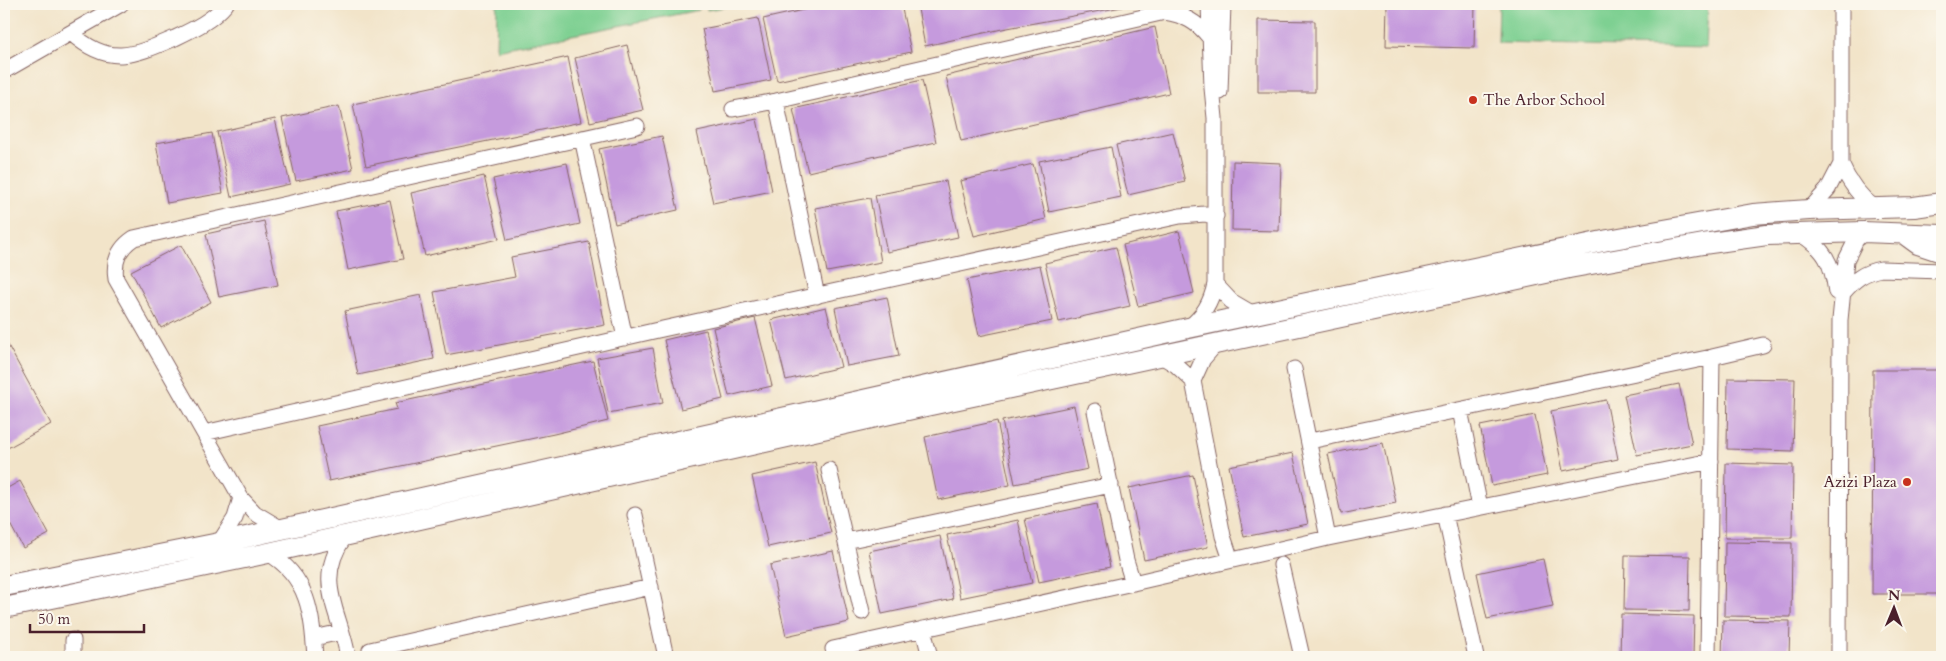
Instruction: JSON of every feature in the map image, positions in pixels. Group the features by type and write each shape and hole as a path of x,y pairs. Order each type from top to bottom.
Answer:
{"street":[{"path":"4,71 121,4"},
{"path":"71,33 83,43 96,50 110,54 140,53 193,29 208,20 226,4"},
{"path":"732,109 776,101 1165,12 1186,4"},
{"path":"1188,328 1206,310 1213,295 1215,284 1215,118 1209,37 1209,4"},
{"path":"1215,118 1221,86 1223,4"},
{"path":"1841,4 1841,164 1851,185 1876,209"},
{"path":"1165,12 1178,14 1190,19 1201,27 1209,37"},
{"path":"776,101 817,296"},
{"path":"280,528 259,516 241,498 116,279 116,260 126,244 134,238 637,126"},
{"path":"582,138 625,338"},
{"path":"1809,210 1828,189 1841,164"},
{"path":"4,586 220,543 280,528 1188,328 1608,240 1753,214 1809,210 1876,209 1942,203"},
{"path":"204,433 1180,216 1205,214 1216,216"},
{"path":"1839,657 1840,320 1846,260 1856,240 1863,232"},
{"path":"4,608 268,553 922,407 1569,268 1703,244 1767,235 1863,232 1942,235"},
{"path":"1799,233 1821,250 1831,265 1834,273 1840,320"},
{"path":"1903,233 1918,244 1942,252"},
{"path":"1843,293 1855,280 1872,271 1881,269 1942,270"},
{"path":"1215,284 1231,301 1256,315"},
{"path":"1215,344 1203,359 1193,381 1223,536 1231,560"},
{"path":"1310,441 1712,357 1763,344"},
{"path":"1161,356 1176,365 1193,381"},
{"path":"1708,657 1712,357"},
{"path":"1294,369 1328,538"},
{"path":"1460,410 1480,507"},
{"path":"1095,411 1126,560 1133,583"},
{"path":"833,648 1133,583 1328,538 1711,461"},
{"path":"829,470 862,612"},
{"path":"846,541 1111,485"},
{"path":"220,543 235,518 241,498"},
{"path":"1446,514 1476,657"},
{"path":"635,515 666,657"},
{"path":"345,536 334,556 329,579 332,602 348,657"},
{"path":"268,553 285,564 302,586 309,608 315,657"},
{"path":"1281,565 1302,657"},
{"path":"370,650 651,587"},
{"path":"923,628 930,657"},
{"path":"314,638 341,632"},
{"path":"73,640 73,657"}],"green space":[{"path":"497,4 699,4 699,10 496,50"},
{"path":"707,4 743,4 707,10"},
{"path":"1499,4 1708,4 1706,48 1498,43"}],"building":[{"path":"830,4 901,4 911,52 777,81 763,19"},
{"path":"917,4 1121,4 1122,7 1002,29 925,46"},
{"path":"1387,4 1475,4 1474,48 1386,46"},
{"path":"758,18 771,80 715,91 702,29"},
{"path":"1258,20 1315,21 1315,92 1258,92"},
{"path":"1155,27 1169,93 961,141 946,76"},
{"path":"627,45 643,110 590,122 575,58"},
{"path":"568,57 581,122 366,166 353,104"},
{"path":"922,80 936,142 808,172 793,109"},
{"path":"339,106 353,169 296,181 282,118"},
{"path":"275,119 290,184 231,197 217,132"},
{"path":"757,119 772,191 713,203 697,132"},
{"path":"1173,132 1185,182 1128,195 1116,145"},
{"path":"212,133 223,193 167,203 156,143"},
{"path":"662,136 678,210 615,224 599,149"},
{"path":"1111,147 1121,197 1049,212 1039,161"},
{"path":"1233,161 1281,163 1279,231 1232,230"},
{"path":"567,163 580,224 507,240 493,179"},
{"path":"1033,164 1046,219 974,236 960,181"},
{"path":"484,176 499,239 425,256 411,193"},
{"path":"946,181 958,237 887,252 875,195"},
{"path":"870,198 881,262 827,272 815,208"},
{"path":"390,200 403,259 348,270 336,211"},
{"path":"264,221 278,285 219,297 206,234"},
{"path":"1179,231 1194,293 1138,306 1123,245"},
{"path":"589,242 605,325 446,355 434,292 515,277 511,257"},
{"path":"181,245 211,302 161,328 131,271"},
{"path":"1116,247 1130,306 1059,322 1045,263"},
{"path":"1040,265 1052,321 979,336 967,280"},
{"path":"421,295 434,359 358,375 345,311"},
{"path":"887,297 899,356 847,366 835,308"},
{"path":"826,307 841,367 786,380 771,320"},
{"path":"755,318 772,386 729,396 713,328"},
{"path":"706,330 723,399 681,409 664,340"},
{"path":"4,338 51,424 4,450"},
{"path":"653,348 663,403 608,413 597,358"},
{"path":"593,361 608,421 329,481 317,426 397,409 395,403"},
{"name":"Azizi Plaza","path":"1873,370 1942,370 1942,594 1872,594"},
{"path":"1728,378 1795,379 1793,451 1727,449"},
{"path":"1679,384 1692,444 1637,455 1624,395"},
{"path":"1606,400 1618,459 1563,471 1551,411"},
{"path":"1074,406 1088,469 1015,484 1002,421"},
{"path":"1535,415 1547,475 1492,486 1480,426"},
{"path":"997,421 1010,485 938,500 925,437"},
{"path":"1383,443 1396,503 1341,514 1328,454"},
{"path":"1293,453 1308,524 1244,537 1229,466"},
{"path":"815,462 831,533 768,547 752,476"},
{"path":"1726,463 1793,465 1792,538 1725,538"},
{"path":"1193,475 1208,547 1144,560 1129,488"},
{"path":"20,481 49,534 23,548 4,513 4,490"},
{"path":"1097,504 1110,567 1039,582 1025,519"},
{"path":"1018,520 1032,583 960,598 947,535"},
{"path":"940,536 953,599 882,614 869,551"},
{"path":"1725,542 1792,543 1791,617 1724,616"},
{"path":"833,551 849,622 786,636 770,565"},
{"path":"1625,555 1690,556 1689,611 1624,610"},
{"path":"1543,559 1553,606 1487,619 1477,573"},
{"path":"1621,614 1694,616 1693,657 1620,657"},
{"path":"1723,620 1790,621 1789,657 1722,657"}],"place":[{"name":"The Arbor School","path":"1473,100"},
{"name":"Azizi Plaza","path":"1907,482"}]}
